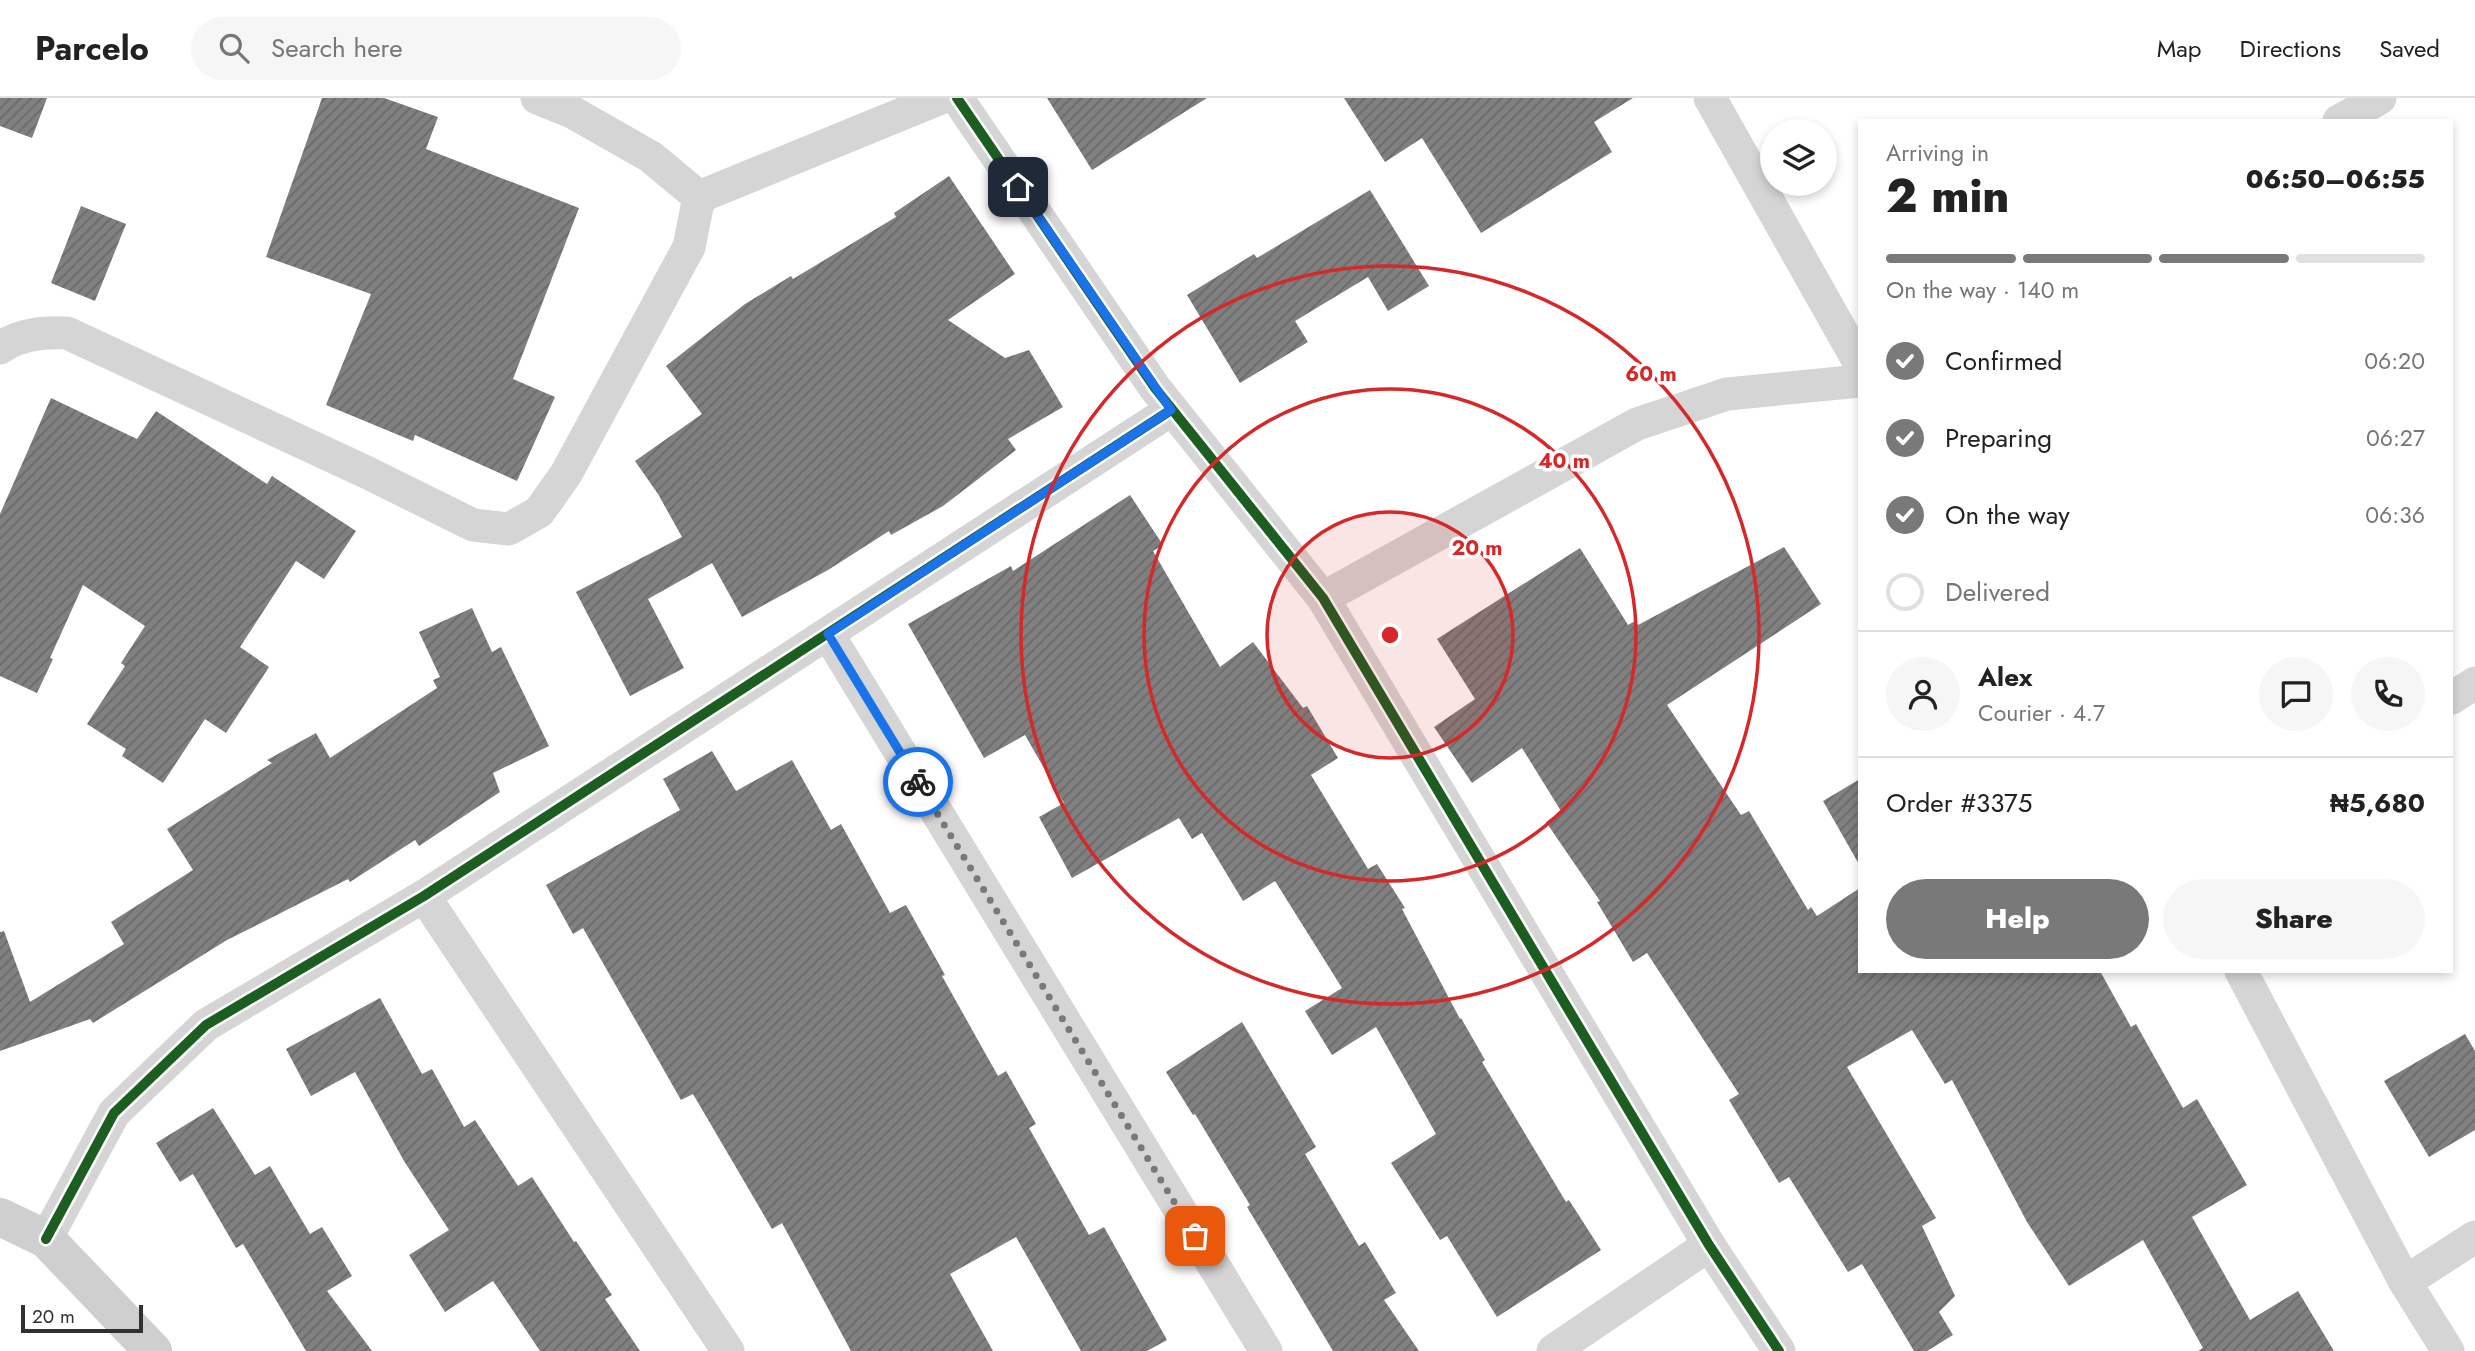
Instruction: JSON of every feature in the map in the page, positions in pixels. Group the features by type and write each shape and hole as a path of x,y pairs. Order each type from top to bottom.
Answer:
{"street":[{"path":"537,98 572,112 651,157 699,197"},
{"path":"699,197 941,98"},
{"path":"957,98 1171,410 1323,598 1709,1245 1779,1351"},
{"path":"1710,98 1858,361"},
{"path":"2343,119 2380,98"},
{"path":"0,348 11,340 46,332 66,332 366,471 473,525 509,529 540,512 566,474 689,247 699,197"},
{"path":"1323,598 1637,424 1727,394 1858,381"},
{"path":"46,1239 114,1114 206,1025 424,896 1171,410"},
{"path":"828,634 1266,1351"},
{"path":"2453,697 2475,683"},
{"path":"424,896 728,1351"},
{"path":"2242,973 2405,1282 2448,1351"},
{"path":"0,1217 46,1239 153,1351"},
{"path":"2405,1282 2475,1237"},
{"path":"1553,1351 1709,1245"}],"building":[{"path":"0,98 47,98 32,138 0,126"},
{"path":"322,98 384,98 438,117 426,149 579,208 513,379 555,397 517,481 415,435 413,441 326,405 371,294 266,257"},
{"path":"1047,98 1207,98 1092,170"},
{"path":"1344,98 1633,98 1594,122 1612,152 1481,233 1422,138 1385,162"},
{"path":"949,176 1015,274 948,320 1005,358 1029,350 1063,407 1008,439 1016,450 943,506 891,535 889,531 828,570 742,617 712,563 648,599 684,668 630,696 576,592 682,537 658,494 635,461 702,414 666,366 745,304 791,276 793,279 896,217 894,213"},
{"path":"1370,190 1429,286 1388,311 1368,277 1295,321 1308,342 1240,383 1187,295 1254,254 1257,258"},
{"path":"81,206 126,224 95,301 51,283"},
{"path":"51,398 137,439 156,411 267,484 272,476 356,531 324,579 296,561 240,647 269,667 226,733 205,719 163,783 122,756 126,749 87,724 125,666 121,663 145,626 83,585 37,693 0,676 0,514"},
{"path":"1130,495 1163,545 1153,551 1220,667 1253,642 1303,708 1307,706 1338,758 1311,775 1368,869 1377,864 1405,908 1402,909 1460,1019 1485,1060 1482,1062 1566,1202 1569,1200 1601,1250 1497,1317 1447,1236 1440,1240 1391,1163 1436,1134 1376,1027 1332,1055 1305,1011 1342,988 1275,881 1243,901 1202,833 1192,839 1179,818 1072,878 1039,817 1064,803 1025,735 984,758 908,624 1011,566 1013,571"},
{"path":"1784,547 1821,604 1667,705 1741,815 1749,811 1808,910 1811,907 1817,916 1858,889 1858,973 2101,973 2131,1027 2136,1024 2183,1108 2197,1099 2247,1185 2192,1217 2250,1320 2298,1291 2334,1351 2198,1351 2203,1348 2143,1240 2069,1286 2027,1222 1952,1080 1945,1084 1912,1030 1847,1067 1936,1218 1922,1226 1955,1296 1939,1312 1953,1335 1927,1351 1914,1351 1862,1264 1848,1272 1789,1177 1779,1183 1729,1100 1739,1094 1647,953 1633,962 1597,902 1600,901 1546,822 1561,811 1522,748 1472,783 1434,727 1475,699 1437,639 1580,548 1628,625 1635,621 1638,625"},
{"path":"472,608 492,652 501,647 549,746 493,773 500,792 419,846 415,840 350,882 348,879 227,940 93,1023 90,1019 0,1051 0,932 4,931 30,1002 124,944 111,922 193,870 167,829 272,763 267,760 316,733 330,758 437,688 433,680 440,677 419,632"},
{"path":"712,751 736,791 792,760 831,830 841,824 890,913 906,905 998,1076 1006,1071 1036,1124 1029,1128 1089,1235 1104,1227 1167,1340 1147,1351 1081,1351 1016,1237 950,1274 993,1351 851,1351 782,1223 772,1229 693,1094 681,1100 583,928 573,934 546,885 680,810 663,779"},
{"path":"1858,780 1858,862 1823,801"},
{"path":"380,998 422,1074 432,1069 464,1127 475,1120 518,1186 532,1177 612,1295 605,1299 640,1351 540,1351 493,1281 445,1312 409,1255 449,1230 404,1161 355,1072 311,1096 286,1049"},
{"path":"1242,1022 1316,1147 1305,1154 1359,1246 1365,1242 1396,1293 1384,1300 1419,1351 1333,1351 1247,1207 1250,1205 1166,1072"},
{"path":"2465,1034 2475,1051 2475,1130 2429,1157 2384,1081"},
{"path":"213,1108 255,1175 270,1166 310,1234 322,1227 352,1276 327,1291 372,1351 306,1351 243,1244 236,1248 193,1174 180,1182 156,1143"}],"cycle path":[{"path":"957,98 1155,388 1323,598 1709,1245 1779,1351"},
{"path":"46,1239 114,1113 206,1025 424,896 1171,410"}],"way so far":[{"path":"918,782 1195,1236"}],"route":[{"path":"918,782 828,634 1171,410 1018,187"}]}
